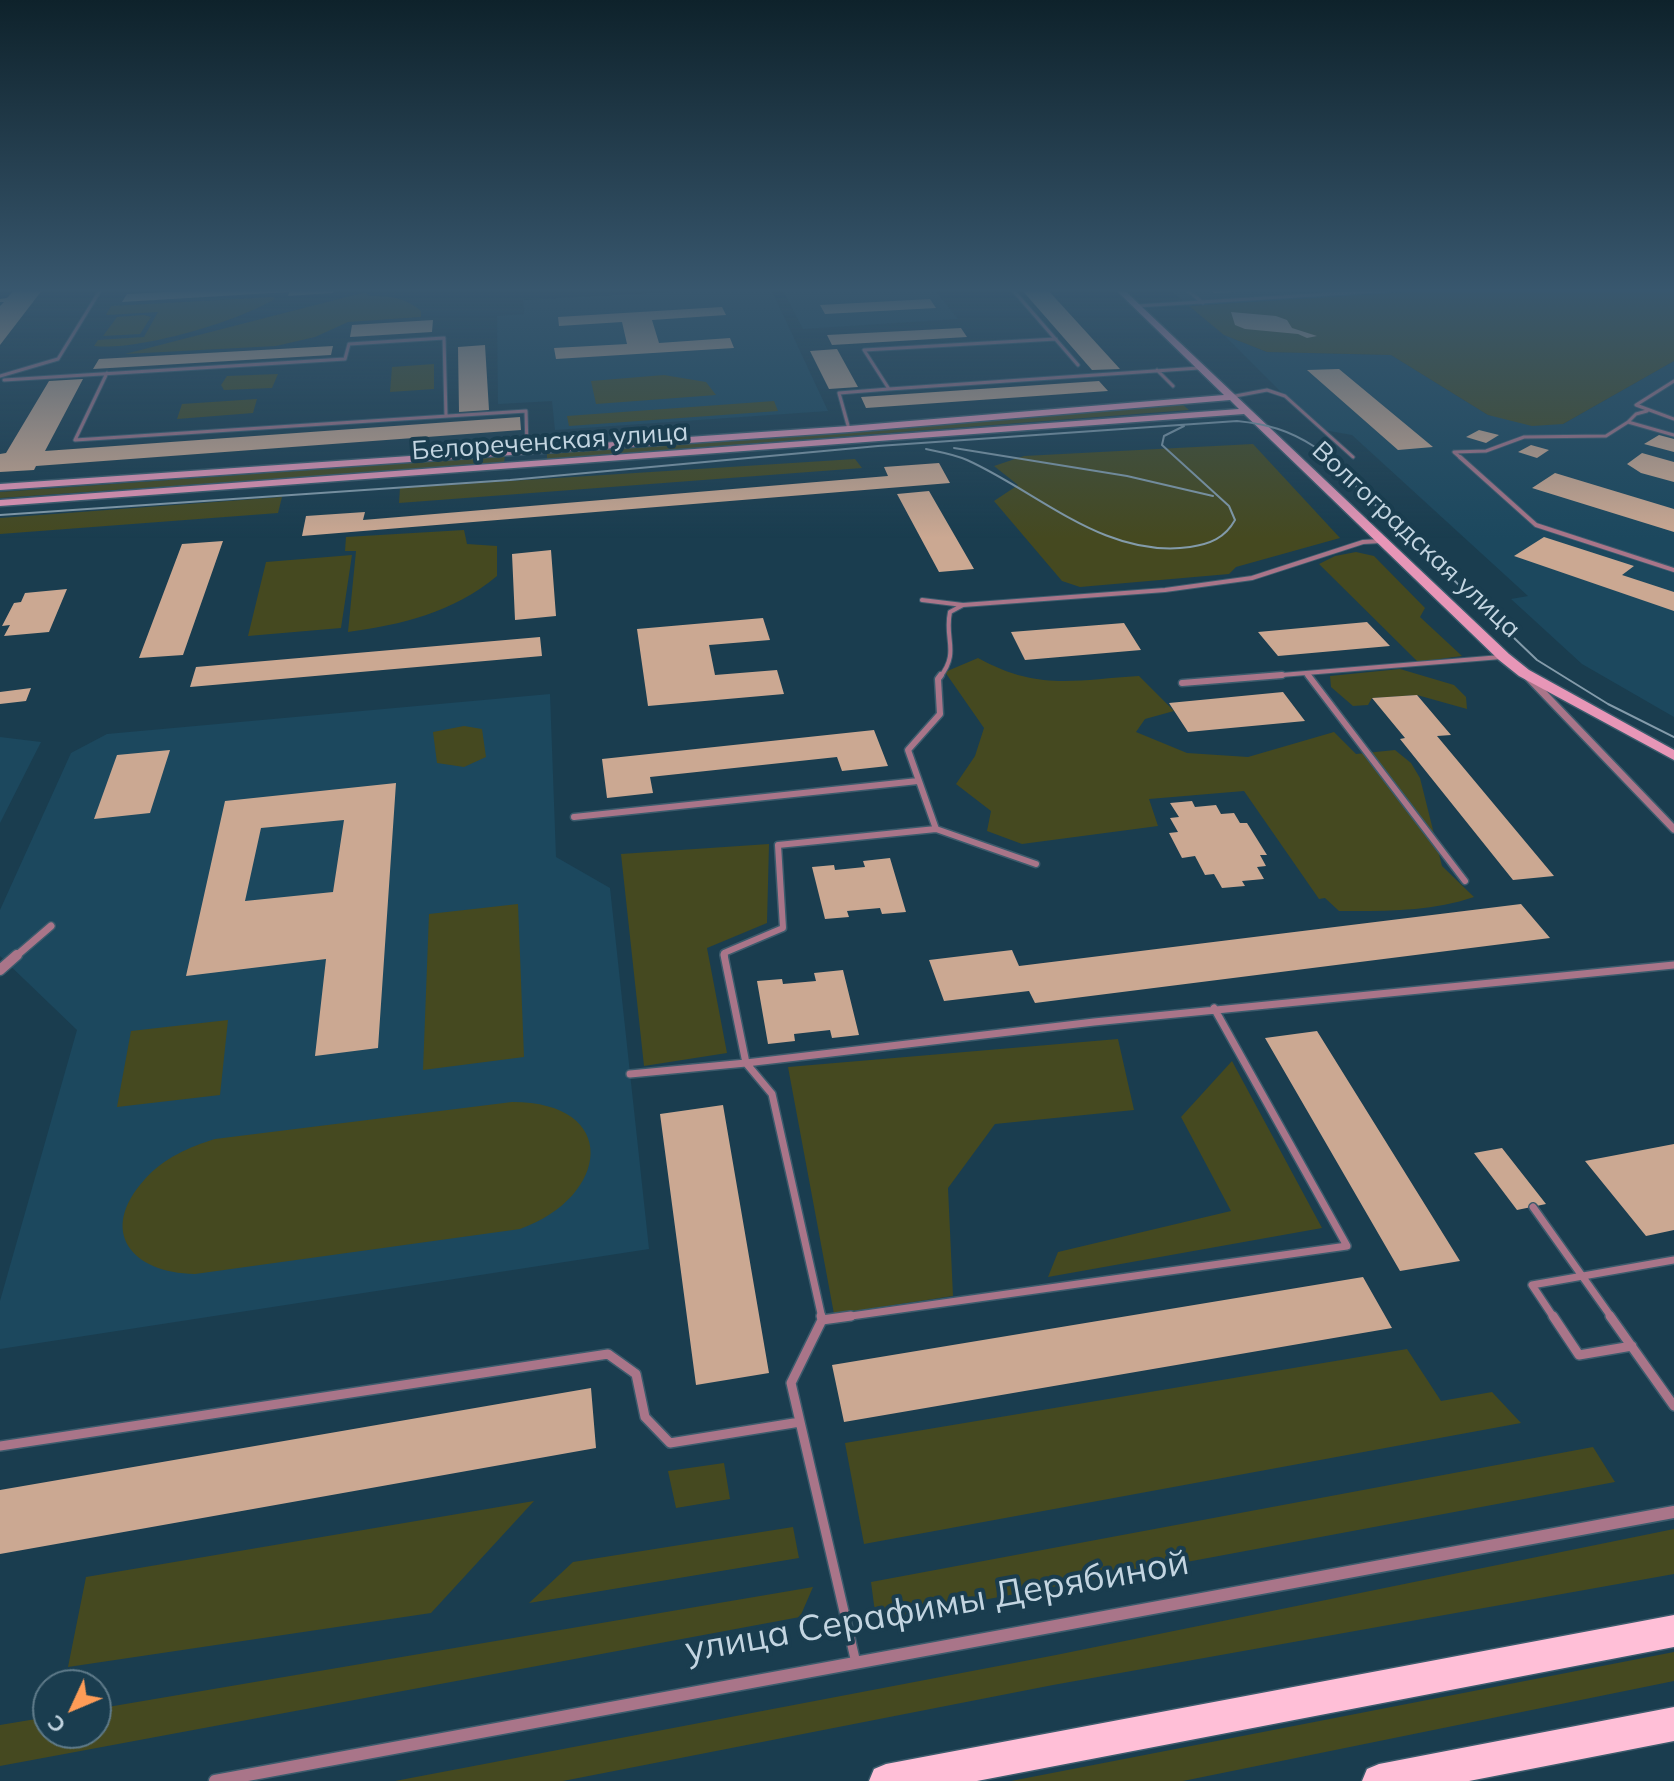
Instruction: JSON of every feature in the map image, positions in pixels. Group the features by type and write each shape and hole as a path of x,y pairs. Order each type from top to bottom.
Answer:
{"main road":[{"path":"886,1781 1674,1631"},
{"path":"1379,1781 1674,1724"}],"street":[{"name":"Волгоградская улица","path":"1203,372 1504,657 1524,673 1674,756"},
{"name":"Белореченская улица","path":"0,487 849,429 1230,397"},
{"name":"Белореченская улица","path":"0,503 1246,411"},
{"path":"1524,673 1674,829"},
{"path":"0,970 51,926"},
{"name":"улица Серафимы Дерябиной","path":"215,1781 1674,1512"}],"lane":[{"path":"0,385 4,377 122,372"},
{"path":"445,372 446,416"},
{"path":"878,372 889,389"},
{"path":"849,429 839,393 1127,372"},
{"path":"1159,372 1173,386"},
{"path":"107,373 75,440 526,411 527,449"},
{"path":"1674,381 1636,405 1674,419"},
{"path":"1230,397 1267,390 1285,396 1353,457"},
{"path":"1647,411 1636,414 1606,436 1524,437 1486,451 1454,452 1536,525 1674,570"},
{"path":"1628,422 1674,435"},
{"path":"922,600 963,605 1165,590 1252,578 1363,542 1381,541"},
{"path":"936,829 908,750 915,737 927,730 940,714 938,679 951,665 952,650 946,624 950,612 963,605"},
{"path":"1182,683 1504,657"},
{"path":"1307,674 1465,881"},
{"path":"574,817 918,781"},
{"path":"856,1663 791,1383 822,1320 772,1094 746,1063 724,953 783,928 778,845 936,829 1036,864"},
{"path":"630,1074 1214,1008 1674,965"},
{"path":"822,1320 1347,1246 1214,1008"},
{"path":"1533,1207 1674,1406"},
{"path":"1632,1346 1579,1355 1532,1285 1674,1260"},
{"path":"0,1446 608,1354 636,1374 645,1417 670,1443 800,1422"}],"shaded area":[{"path":"498,372 810,372 828,411 555,430 552,401 498,404"},
{"path":"1261,372 1419,372 1488,415 1563,424 1654,372 1674,372 1674,717 1582,664 1511,599 1528,596 1352,435 1318,429"},
{"path":"550,694 556,857 610,888 649,1249 0,1349 0,1301 77,1030 0,956 0,910 71,753 107,734"},
{"path":"0,737 41,742 0,823"}],"green space":[{"path":"392,372 434,372 434,389 390,392"},
{"path":"1419,372 1654,372 1563,424 1532,426 1488,415"},
{"path":"278,374 272,388 224,390 221,385 227,376"},
{"path":"664,375 706,382 716,395 596,404 591,381"},
{"path":"257,399 253,413 177,419 182,404"},
{"path":"774,401 778,411 569,426 567,416"},
{"path":"1182,404 1189,410 547,459 547,453"},
{"path":"1253,444 1340,538 1236,567 1229,574 1080,587 1062,581 994,501 1018,485 994,466 1024,456"},
{"path":"505,456 504,463 0,498 0,492"},
{"path":"855,459 862,468 399,503 400,488"},
{"path":"282,497 278,513 0,534 0,518"},
{"path":"464,530 467,544 497,546 497,576 445,608 407,621 348,632 356,551 345,551 346,537"},
{"path":"1356,552 1374,556 1425,608 1420,617 1462,656 1418,662 1319,564 1335,556"},
{"path":"352,555 341,628 248,636 266,562"},
{"path":"978,658 1019,675 1038,679 1075,681 1139,676 1174,711 1145,719 1136,732 1187,753 1248,757 1334,732 1356,754 1395,750 1411,763 1420,778 1442,866 1474,897 1424,908 1339,911 1325,898 1319,899 1244,791 1149,799 1158,826 1022,844 987,831 991,811 956,784 975,756 984,728 945,672"},
{"path":"1400,669 1454,685 1466,697 1467,709 1417,695 1372,698 1368,705 1353,706 1331,687 1330,676"},
{"path":"464,726 482,729 486,757 464,767 437,763 433,732"},
{"path":"769,844 767,923 707,948 727,1053 644,1066 621,854"},
{"path":"518,904 524,1057 423,1070 429,914"},
{"path":"228,1020 220,1095 117,1107 131,1031"},
{"path":"1118,1039 1134,1110 995,1124 948,1188 953,1296 834,1314 788,1067"},
{"path":"1232,1061 1322,1228 1048,1277 1058,1252 1231,1211 1181,1117"},
{"path":"512,1102 547,1106 572,1117 586,1134 591,1154 586,1175 572,1196 550,1214 520,1229 195,1274 154,1266 128,1246 123,1232 124,1216 131,1198 145,1179 169,1159 205,1142"},
{"path":"1407,1349 1441,1401 1492,1392 1521,1423 864,1544 845,1443"},
{"path":"1593,1447 1615,1482 876,1620 871,1582"},
{"path":"724,1463 730,1499 676,1508 668,1471"},
{"path":"534,1501 431,1613 68,1667 86,1577"},
{"path":"793,1527 799,1558 529,1603 573,1562"},
{"path":"1674,1529 1674,1574 1053,1685 563,1781 395,1781 1056,1655"},
{"path":"813,1587 800,1617 112,1745 112,1706"},
{"path":"1674,1652 1674,1681 1183,1781 1011,1781"},
{"path":"32,1720 32,1749 91,1749 0,1766 0,1725"}],"building":[{"path":"458,372 487,372 489,410 459,412"},
{"path":"821,372 850,372 858,387 829,389"},
{"path":"1309,372 1343,372 1433,447 1398,450"},
{"path":"83,379 45,451 520,417 521,430 36,466 34,470 0,472 0,454 6,453 49,381"},
{"path":"1099,381 1108,391 866,408 861,397"},
{"path":"1479,430 1499,435 1486,443 1466,437"},
{"path":"1659,435 1674,439 1674,452 1644,444"},
{"path":"1531,445 1549,450 1537,458 1518,452"},
{"path":"1642,453 1674,462 1674,482 1641,473 1627,464"},
{"path":"939,463 950,483 302,536 306,516 365,512 363,520 888,476 884,467"},
{"path":"1555,473 1674,509 1674,532 1532,488"},
{"path":"929,491 974,569 939,572 897,494"},
{"path":"1544,537 1634,566 1622,575 1674,592 1674,611 1514,556"},
{"path":"223,541 183,655 139,658 182,544"},
{"path":"551,550 556,616 515,620 512,554"},
{"path":"67,589 49,632 4,636 10,625 2,626 14,603 21,602 25,593"},
{"path":"763,618 770,640 709,645 715,675 777,670 784,694 648,706 637,629"},
{"path":"1367,622 1390,646 1278,656 1258,632"},
{"path":"1124,623 1141,650 1025,660 1011,632"},
{"path":"540,637 542,656 190,687 196,667"},
{"path":"31,688 26,701 0,704 0,692"},
{"path":"1283,692 1305,721 1188,732 1169,703"},
{"path":"1417,695 1451,735 1437,736 1554,876 1513,880 1400,739 1405,738 1372,698"},
{"path":"874,730 888,766 842,771 837,757 650,777 653,793 607,798 602,759"},
{"path":"170,750 150,813 94,819 117,755"},
{"path":"396,783 378,1048 315,1056 326,959 186,976 225,801","holes":["344,820 333,892 245,901 261,828"]},
{"path":"1192,801 1195,807 1216,805 1221,814 1234,813 1240,823 1247,823 1267,855 1260,855 1266,866 1257,867 1264,879 1242,881 1245,886 1222,888 1214,874 1205,875 1195,856 1182,858 1169,833 1178,832 1170,818 1179,817 1170,803"},
{"path":"890,858 906,912 882,914 880,908 847,911 849,917 825,919 812,867 834,865 835,870 865,867 863,861"},
{"path":"1521,904 1550,938 1035,1003 1029,991 944,1001 929,960 1012,950 1019,966"},
{"path":"843,970 859,1035 832,1038 830,1030 794,1034 795,1041 768,1044 757,981 782,979 783,984 816,981 814,973"},
{"path":"1317,1031 1460,1261 1400,1271 1265,1038"},
{"path":"723,1105 769,1373 696,1385 660,1114"},
{"path":"1674,1144 1674,1230 1646,1236 1585,1161"},
{"path":"1502,1148 1546,1204 1517,1210 1474,1153"},
{"path":"1363,1277 1392,1328 844,1422 832,1365"},
{"path":"591,1388 596,1448 0,1554 0,1490"}],"tram line":[{"path":"0,515 510,480 878,446 1248,422 1287,432 1315,447 1537,660 1608,704 1674,737"},
{"path":"926,449 967,460 1101,533 1130,543 1159,548 1190,547 1216,539 1235,520 1229,506 1162,445 1164,436 1184,426"},
{"path":"954,448 1127,476 1213,496"}]}
